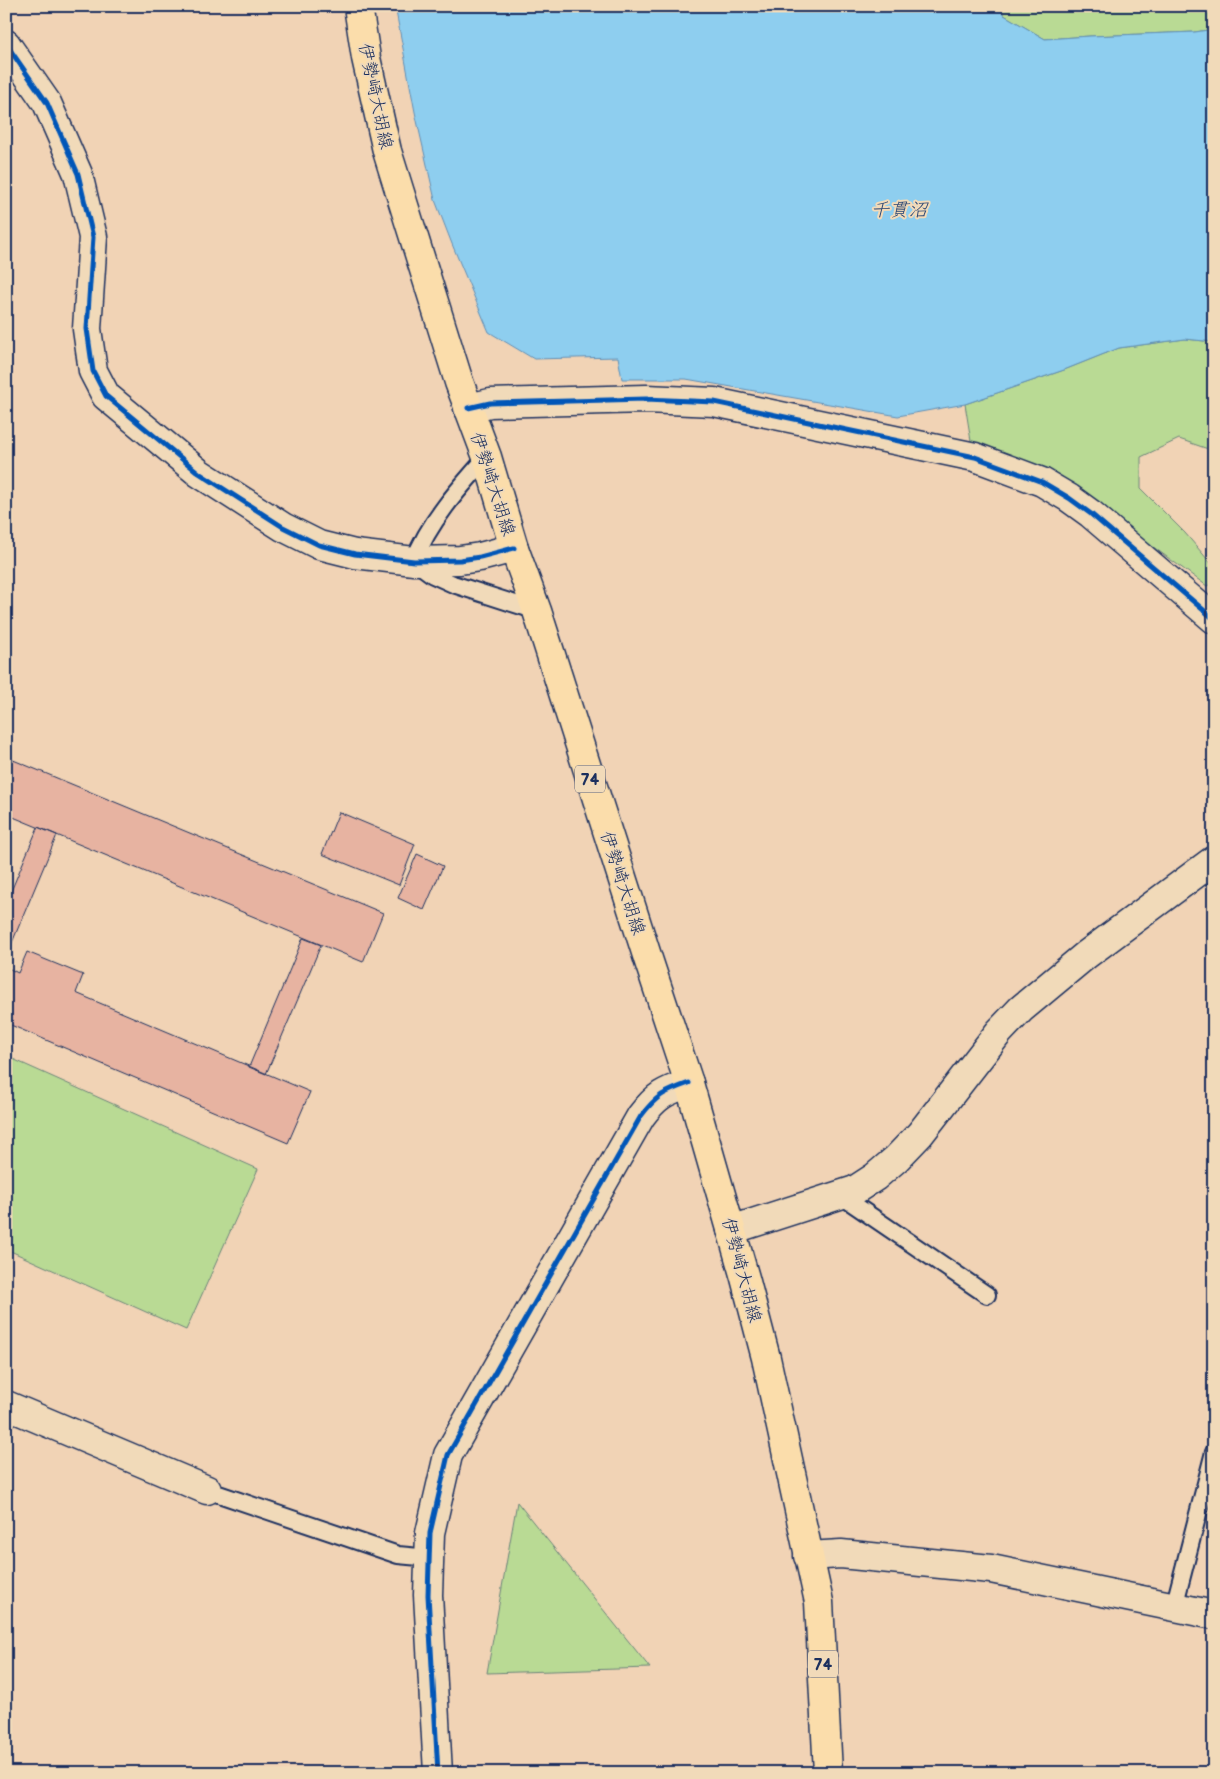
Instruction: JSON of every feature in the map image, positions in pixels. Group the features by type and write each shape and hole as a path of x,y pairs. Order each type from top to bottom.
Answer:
{"main road":[{"name":"伊勢崎大胡線","path":"358,6 373,94 387,151 468,408 487,457 514,548 537,611 689,1083 766,1358 819,1602 828,1773"}],"street":[{"path":"6,44 48,104 78,174 94,237 87,328 93,371 106,396 199,473 283,527 319,545 355,554 414,561 460,560 514,548"},
{"path":"468,408 490,403 646,399 714,402 976,457 1042,482 1069,498 1091,514 1214,619"},
{"path":"731,1230 840,1195 864,1185 896,1159 920,1134 999,1032 1021,1009 1086,955 1214,860"},
{"path":"438,1773 428,1595 430,1533 448,1455 641,1116 652,1102 664,1092 689,1083"},
{"path":"6,1405 208,1490"},
{"path":"808,1556 850,1554 991,1569 1214,1615"}],"lane":[{"path":"487,457 460,487 425,536 414,561 432,575 453,584 537,611"},
{"path":"840,1195 987,1295"},
{"path":"1174,1606 1214,1452"},
{"path":"208,1490 398,1555 430,1558"}],"green space":[{"path":"999,6 1214,6 1214,29 1195,32 1045,39 1004,15"},
{"path":"1185,339 1214,342 1214,451 1179,439 1141,457 1141,489 1185,533 1214,567 1214,582 1207,586 1067,481 971,441 965,404 1064,370 1119,348"},
{"path":"6,1056 258,1169 186,1330 6,1249"},
{"path":"517,1502 650,1668 487,1673"}],"water":[{"name":"千貫沼","path":"395,6 999,6 1004,15 1045,39 1195,32 1214,29 1214,342 1185,339 1119,348 1064,370 965,404 898,416 686,379 622,379 618,357 534,359 489,332 452,244 435,200 415,112"}],"building":[{"path":"6,757 383,913 363,962 6,814"},
{"path":"339,812 415,844 399,885 322,854"},
{"path":"38,827 57,835 6,957 6,903"},
{"path":"417,854 443,866 424,910 398,898"},
{"path":"303,938 321,945 266,1074 249,1067"},
{"path":"27,952 83,975 76,993 310,1092 288,1143 6,1023 6,967 18,973"}],"cycle path":[{"path":"6,44 47,103 78,174 93,237 87,329 93,371 106,396 199,473 283,527 319,545 355,554 414,561 460,560 514,548"},
{"path":"468,408 490,403 646,399 714,402 975,457 1042,482 1069,498 1091,514 1214,619"},
{"path":"438,1773 428,1595 430,1533 448,1455 641,1116 662,1095 689,1083"}]}
